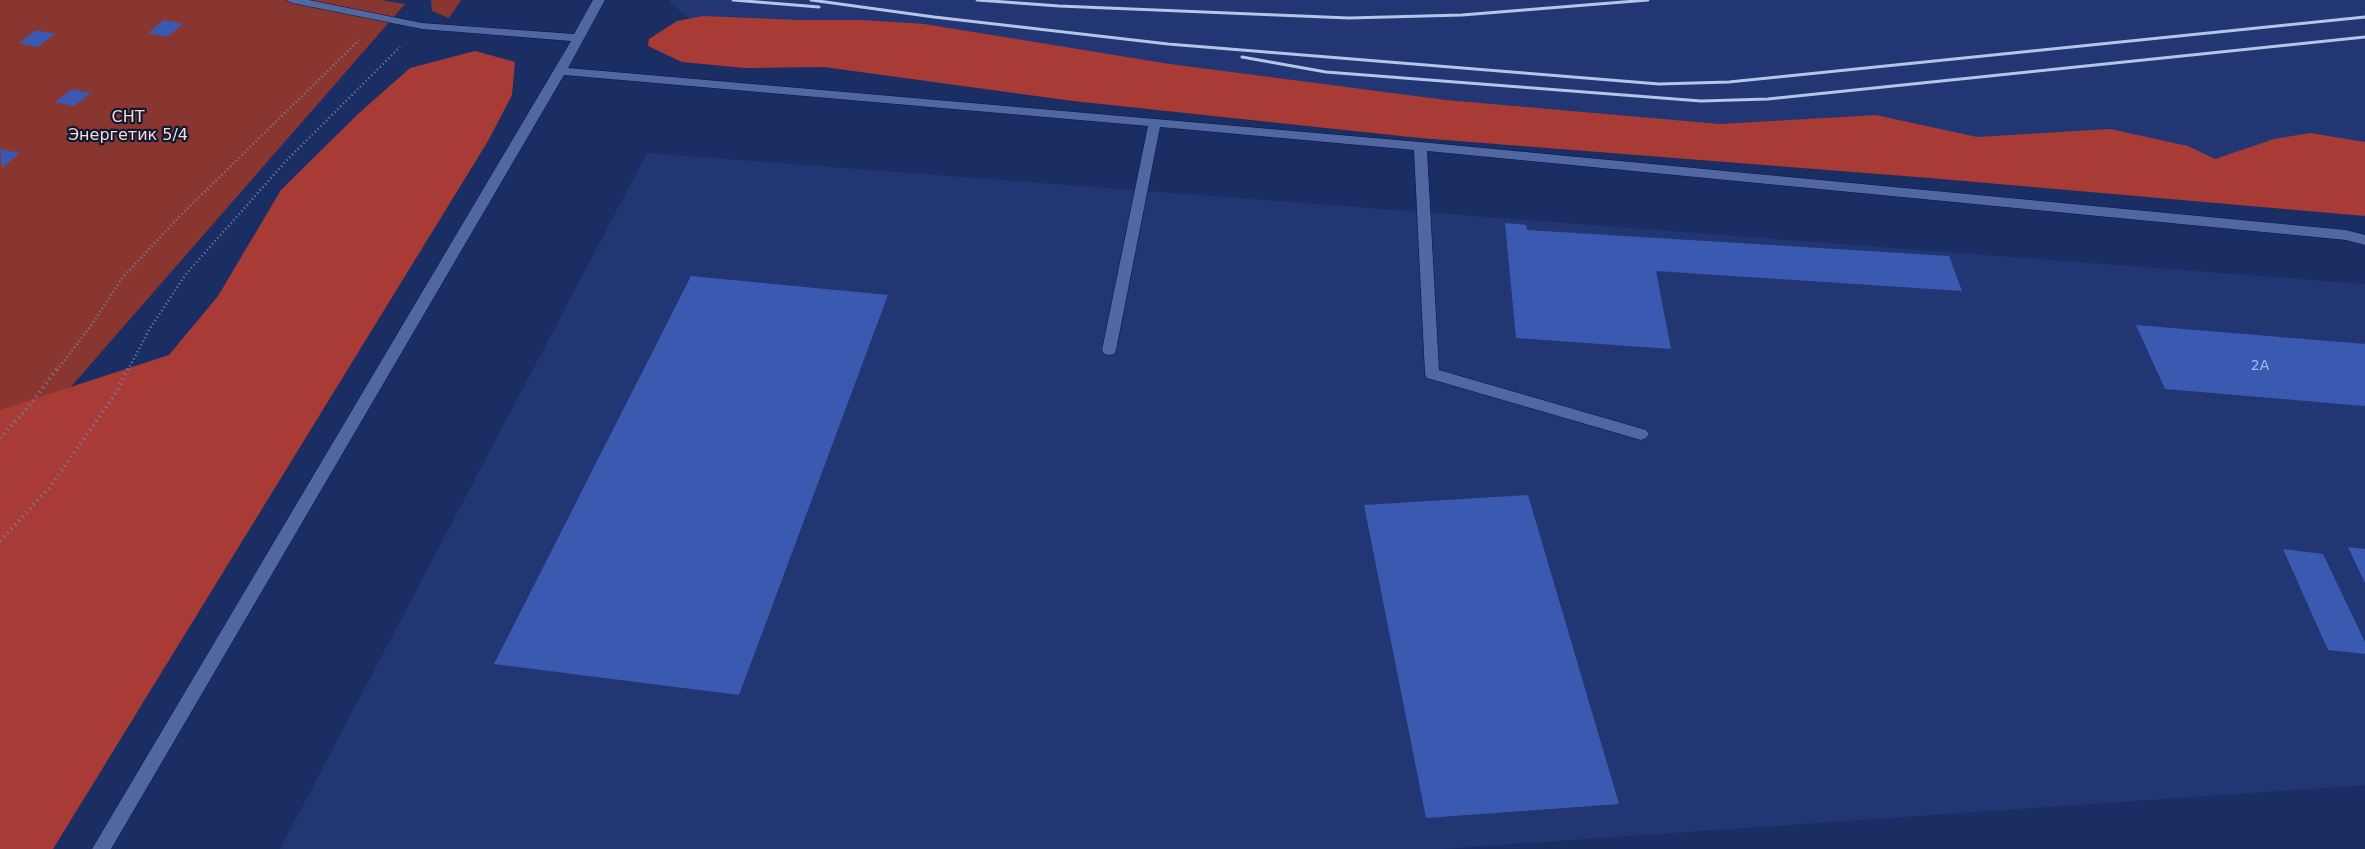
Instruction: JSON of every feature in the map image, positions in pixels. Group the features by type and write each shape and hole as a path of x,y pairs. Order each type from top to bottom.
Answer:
{"street":[{"path":"292,0 383,16 422,26 579,38"},
{"path":"101,849 560,71 599,0"},
{"path":"560,71 1420,146 2346,235 2365,240"},
{"path":"1109,350 1155,123"},
{"path":"1420,146 1432,374 1641,434"}],"path":[{"path":"0,438 26,410 90,327 123,277 181,216 383,16"},
{"path":"0,541 50,487 103,412 114,396 148,330 186,274 286,162 422,26"}],"shaded area":[{"path":"671,0 2365,0 2365,193 728,48 670,3"},
{"path":"703,16 800,20 863,20 924,24 1170,64 1446,100 1720,124 1876,115 1977,137 2110,129 2188,146 2215,159 2274,139 2310,133 2365,142 2365,216 1930,178 1420,138 1073,101 824,67 745,68 682,62 648,46 649,39 677,21"},
{"path":"475,51 515,62 512,95 488,141 53,849 0,849 0,410 169,355 218,296 281,190 358,114 410,68"},
{"path":"647,153 2365,284 2365,785 1441,849 280,849"}],"green space":[{"name":"СНТ Энергетик 5/4","path":"0,0 381,0 405,4 0,468"},
{"path":"431,0 461,0 449,18 432,11"}],"building":[{"path":"164,20 183,24 167,37 148,33"},
{"path":"36,30 55,34 38,47 19,43"},
{"path":"72,89 91,93 74,106 55,102"},
{"path":"0,149 20,153 2,168"},
{"path":"1505,223 1526,225 1527,230 1949,256 1962,291 1656,271 1671,349 1516,338"},
{"path":"691,276 888,295 739,695 494,664"},
{"path":"2136,325 2365,344 2365,406 2165,389"},
{"path":"1528,495 1619,804 1426,818 1364,505"},
{"path":"2348,547 2365,549 2365,583"},
{"path":"2283,549 2323,554 2365,642 2365,654 2328,650"}],"railway":[{"path":"733,0 819,7"},
{"path":"811,0 934,17 1168,44 1659,84 1729,82 2365,17"},
{"path":"977,0 1059,6 1349,18 1462,15 1648,0"},
{"path":"1242,57 1326,72 1701,101 1768,99 2365,37"}]}
